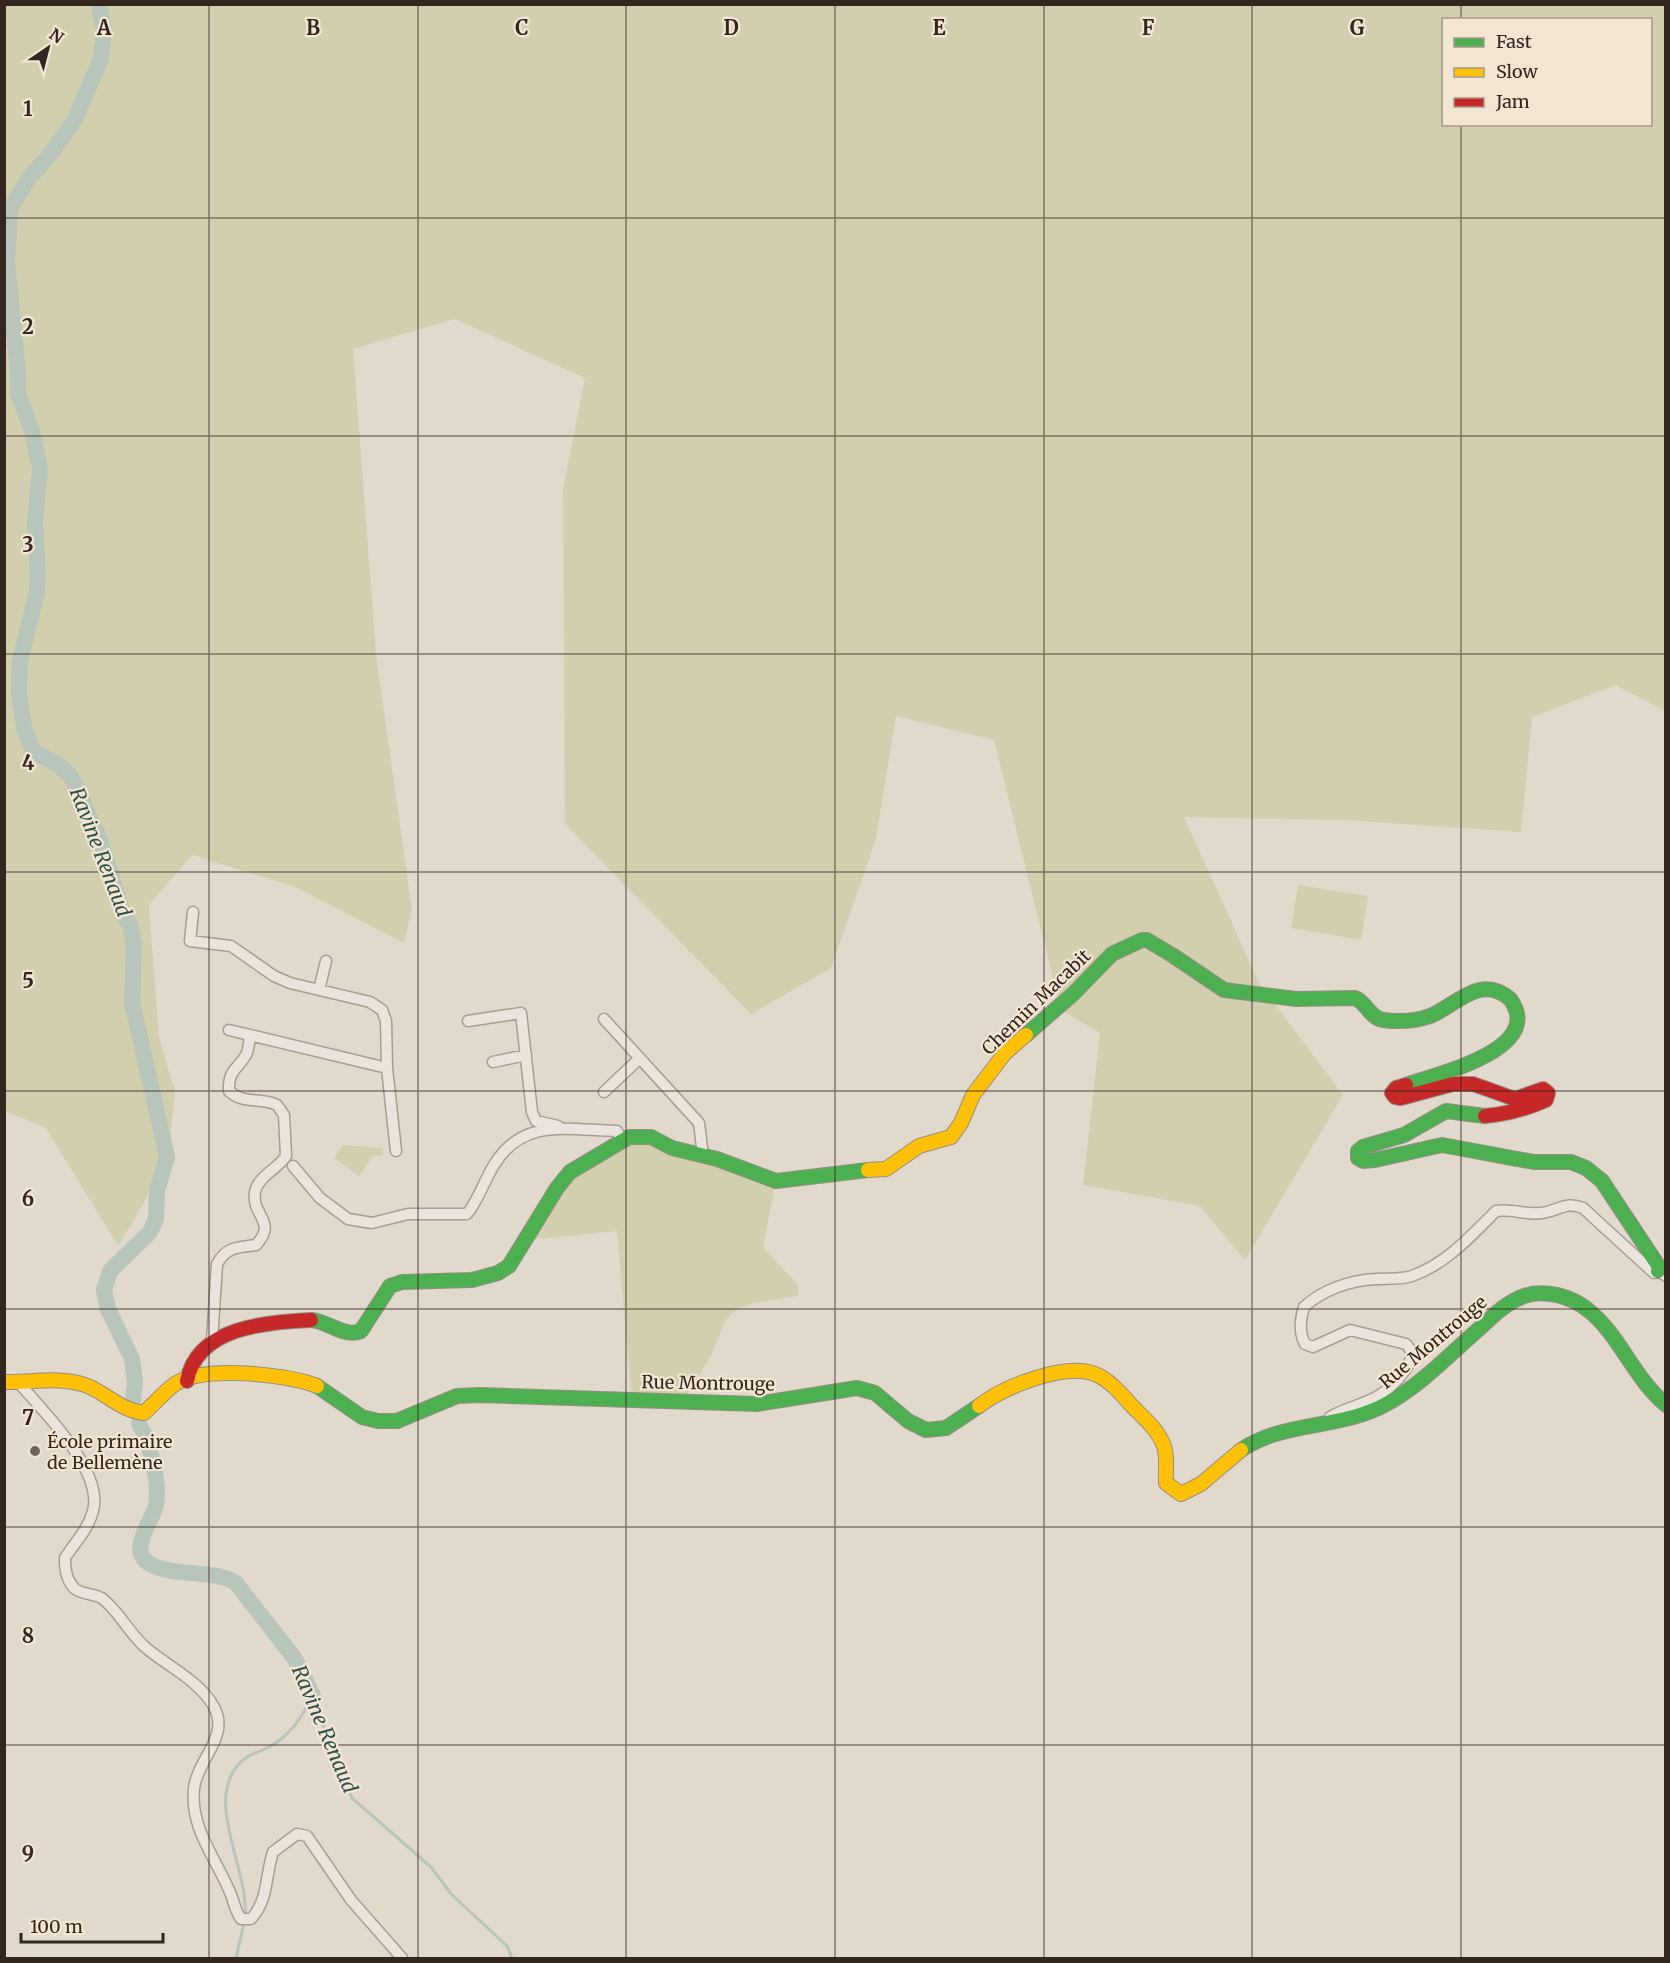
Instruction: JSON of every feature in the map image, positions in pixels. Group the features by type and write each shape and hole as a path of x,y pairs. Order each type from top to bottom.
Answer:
{"street":[{"path":"193,912 190,941 231,946 274,976 290,983 370,1002 382,1010 386,1021 387,1068 396,1151"},
{"name":"Chemin Macabit","path":"212,1341 282,1321 323,1321 343,1332 356,1334 361,1331 390,1286 402,1282 481,1278 499,1273 509,1266 557,1188 570,1173 588,1160 638,1135 651,1137 672,1148 776,1181 852,1170 886,1169 919,1146 951,1137 961,1123 973,1095 1005,1053 1073,994 1112,954 1142,940 1147,940 1172,955 1224,990 1296,999 1355,998 1362,1001 1368,1012 1377,1018 1388,1020 1431,1016 1461,993 1480,990 1500,992 1513,1000 1518,1016 1517,1028 1506,1043 1492,1054 1396,1088 1392,1093 1395,1097 1401,1098 1453,1084 1473,1084 1515,1099 1543,1089 1548,1094 1546,1100 1497,1117 1461,1116 1446,1111 1404,1135 1363,1147 1358,1151 1358,1158 1363,1161 1375,1160 1442,1145 1464,1152 1534,1162 1571,1162 1586,1168 1602,1181 1662,1273"},
{"path":"319,990 326,961"},
{"path":"468,1021 521,1013 533,1118 566,1130"},
{"path":"604,1019 699,1123 703,1156"},
{"path":"229,1030 387,1068"},
{"path":"186,1381 201,1350 212,1341 217,1264 223,1253 235,1248 256,1245 264,1236 266,1229 255,1201 255,1192 258,1184 286,1156 284,1115 277,1105 236,1098 229,1091 228,1081 234,1067 246,1055 250,1035"},
{"path":"493,1062 526,1055"},
{"path":"603,1092 640,1058"},
{"path":"293,1166 320,1198 348,1219 372,1223 408,1214 460,1216 467,1214 499,1157 523,1134 537,1130 616,1131 621,1134 623,1142"},
{"path":"1330,1423 1330,1417 1341,1410 1379,1396 1409,1366 1412,1352 1407,1344 1350,1330 1313,1347 1305,1344 1301,1317 1304,1307 1335,1288 1372,1279 1409,1277 1426,1271 1463,1245 1496,1211 1547,1212 1563,1205 1574,1204 1583,1208 1640,1263 1654,1273 1662,1273"},
{"name":"Rue Montrouge","path":"4,1382 75,1382 95,1390 125,1412 144,1413 176,1383 202,1375 231,1372 261,1374 315,1385 362,1417 388,1421 397,1421 436,1403 469,1395 757,1404 795,1400 851,1387 867,1389 880,1396 912,1426 925,1430 939,1430 953,1424 996,1394 1014,1386 1070,1370 1086,1370 1108,1381 1156,1430 1165,1449 1163,1467 1166,1483 1181,1494 1205,1482 1251,1443 1267,1436 1352,1420 1396,1399 1508,1304 1521,1295 1539,1293 1575,1299 1596,1315 1645,1387 1665,1405"},
{"path":"19,1383 53,1419 72,1446 90,1481 94,1508 83,1536 65,1558 68,1580 75,1590 99,1596 117,1611 144,1646 207,1696 219,1717 216,1739 200,1768 194,1786 194,1805 203,1842 230,1890 235,1910 241,1919 250,1918 260,1909 267,1889 269,1865 273,1852 297,1834 307,1836 351,1900 402,1959"}],"shaded area":[{"path":"4,5 1665,5 1665,711 1616,685 1532,717 1521,832 1345,820 1184,817 1259,983 1343,1095 1245,1260 1200,1206 1083,1185 1100,1033 1061,1010 994,740 896,716 876,839 831,968 751,1014 565,824 563,489 585,378 455,319 353,349 376,654 412,910 404,943 293,886 192,855 149,905 159,1037 175,1092 170,1139 144,1203 118,1246 46,1128 5,1111"},
{"path":"1298,885 1368,896 1361,940 1291,928"},
{"path":"629,1137 775,1185 763,1247 798,1285 798,1296 754,1303 739,1308 726,1319 711,1356 683,1401 632,1400 617,1231 528,1240 557,1188"},
{"path":"343,1145 383,1148 383,1155 373,1156 359,1176 334,1158"}],"waterway":[{"name":"Ravine Renaud","path":"99,4 104,31 101,59 75,119 50,155 30,177 10,208 7,262 18,393 32,431 40,468 35,524 37,592 20,661 19,693 24,728 33,751 60,766 72,778 101,842 123,914 130,925 134,945 132,1002 167,1157 157,1191 156,1219 150,1232 110,1271 104,1290 108,1309 132,1359 135,1383 133,1401"},
{"name":"Ravine Renaud","path":"139,1424 150,1452 157,1485 156,1505 140,1546 145,1561 164,1569 217,1576 236,1583 295,1659 313,1696"},
{"name":"Ravine Renaud","path":"313,1696 338,1769 352,1798 431,1867 451,1894 507,1946 512,1958"},
{"path":"245,1916 241,1878 227,1817 226,1798 229,1781 245,1758 269,1747 289,1731 300,1719 313,1696"},
{"path":"236,1958 244,1923"}],"traffic: fast":[{"path":"1026,1035 1073,994 1112,954 1142,940 1147,940 1172,955 1224,990 1296,999 1355,998 1374,1016 1383,1020 1407,1021 1425,1018 1478,990 1488,989 1499,992 1510,999 1517,1017 1514,1032 1502,1045 1484,1057 1406,1085"},
{"path":"1485,1116 1446,1111 1404,1135 1363,1147 1358,1151 1358,1158 1363,1161 1375,1160 1442,1145 1534,1162 1571,1162 1586,1168 1602,1181 1659,1267 1658,1271"},
{"path":"311,1320 355,1333 361,1331 390,1286 402,1282 472,1280 498,1273 509,1266 557,1188 570,1172 629,1137 651,1137 672,1148 717,1159 776,1181 868,1170"},
{"path":"1241,1450 1258,1440 1276,1434 1351,1418 1388,1403 1424,1378 1500,1310 1524,1296 1540,1293 1558,1295 1588,1310 1609,1331 1644,1382 1666,1405"},
{"path":"317,1386 362,1417 378,1421 397,1421 457,1396 480,1395 757,1404 857,1388 875,1393 908,1421 926,1430 946,1428 979,1406"}],"traffic: slow":[{"path":"868,1170 886,1169 919,1146 951,1137 961,1123 973,1095 1005,1053 1026,1035"},
{"path":"979,1406 1003,1391 1035,1378 1068,1371 1095,1374 1116,1388 1155,1430 1165,1451 1166,1483 1181,1494 1201,1484 1241,1450"},
{"path":"4,1382 55,1380 75,1382 93,1388 120,1405 144,1413 175,1384 188,1378 205,1375 224,1373 266,1375 317,1386"}],"traffic: jam":[{"path":"1406,1085 1396,1088 1392,1093 1395,1097 1401,1098 1453,1084 1473,1084 1515,1099 1543,1089 1548,1093 1546,1100 1531,1106 1485,1116"},
{"path":"187,1381 193,1363 204,1349 219,1338 255,1326 311,1320"}],"place":[{"name":"École primaire de Bellemène","path":"35,1451"}]}
